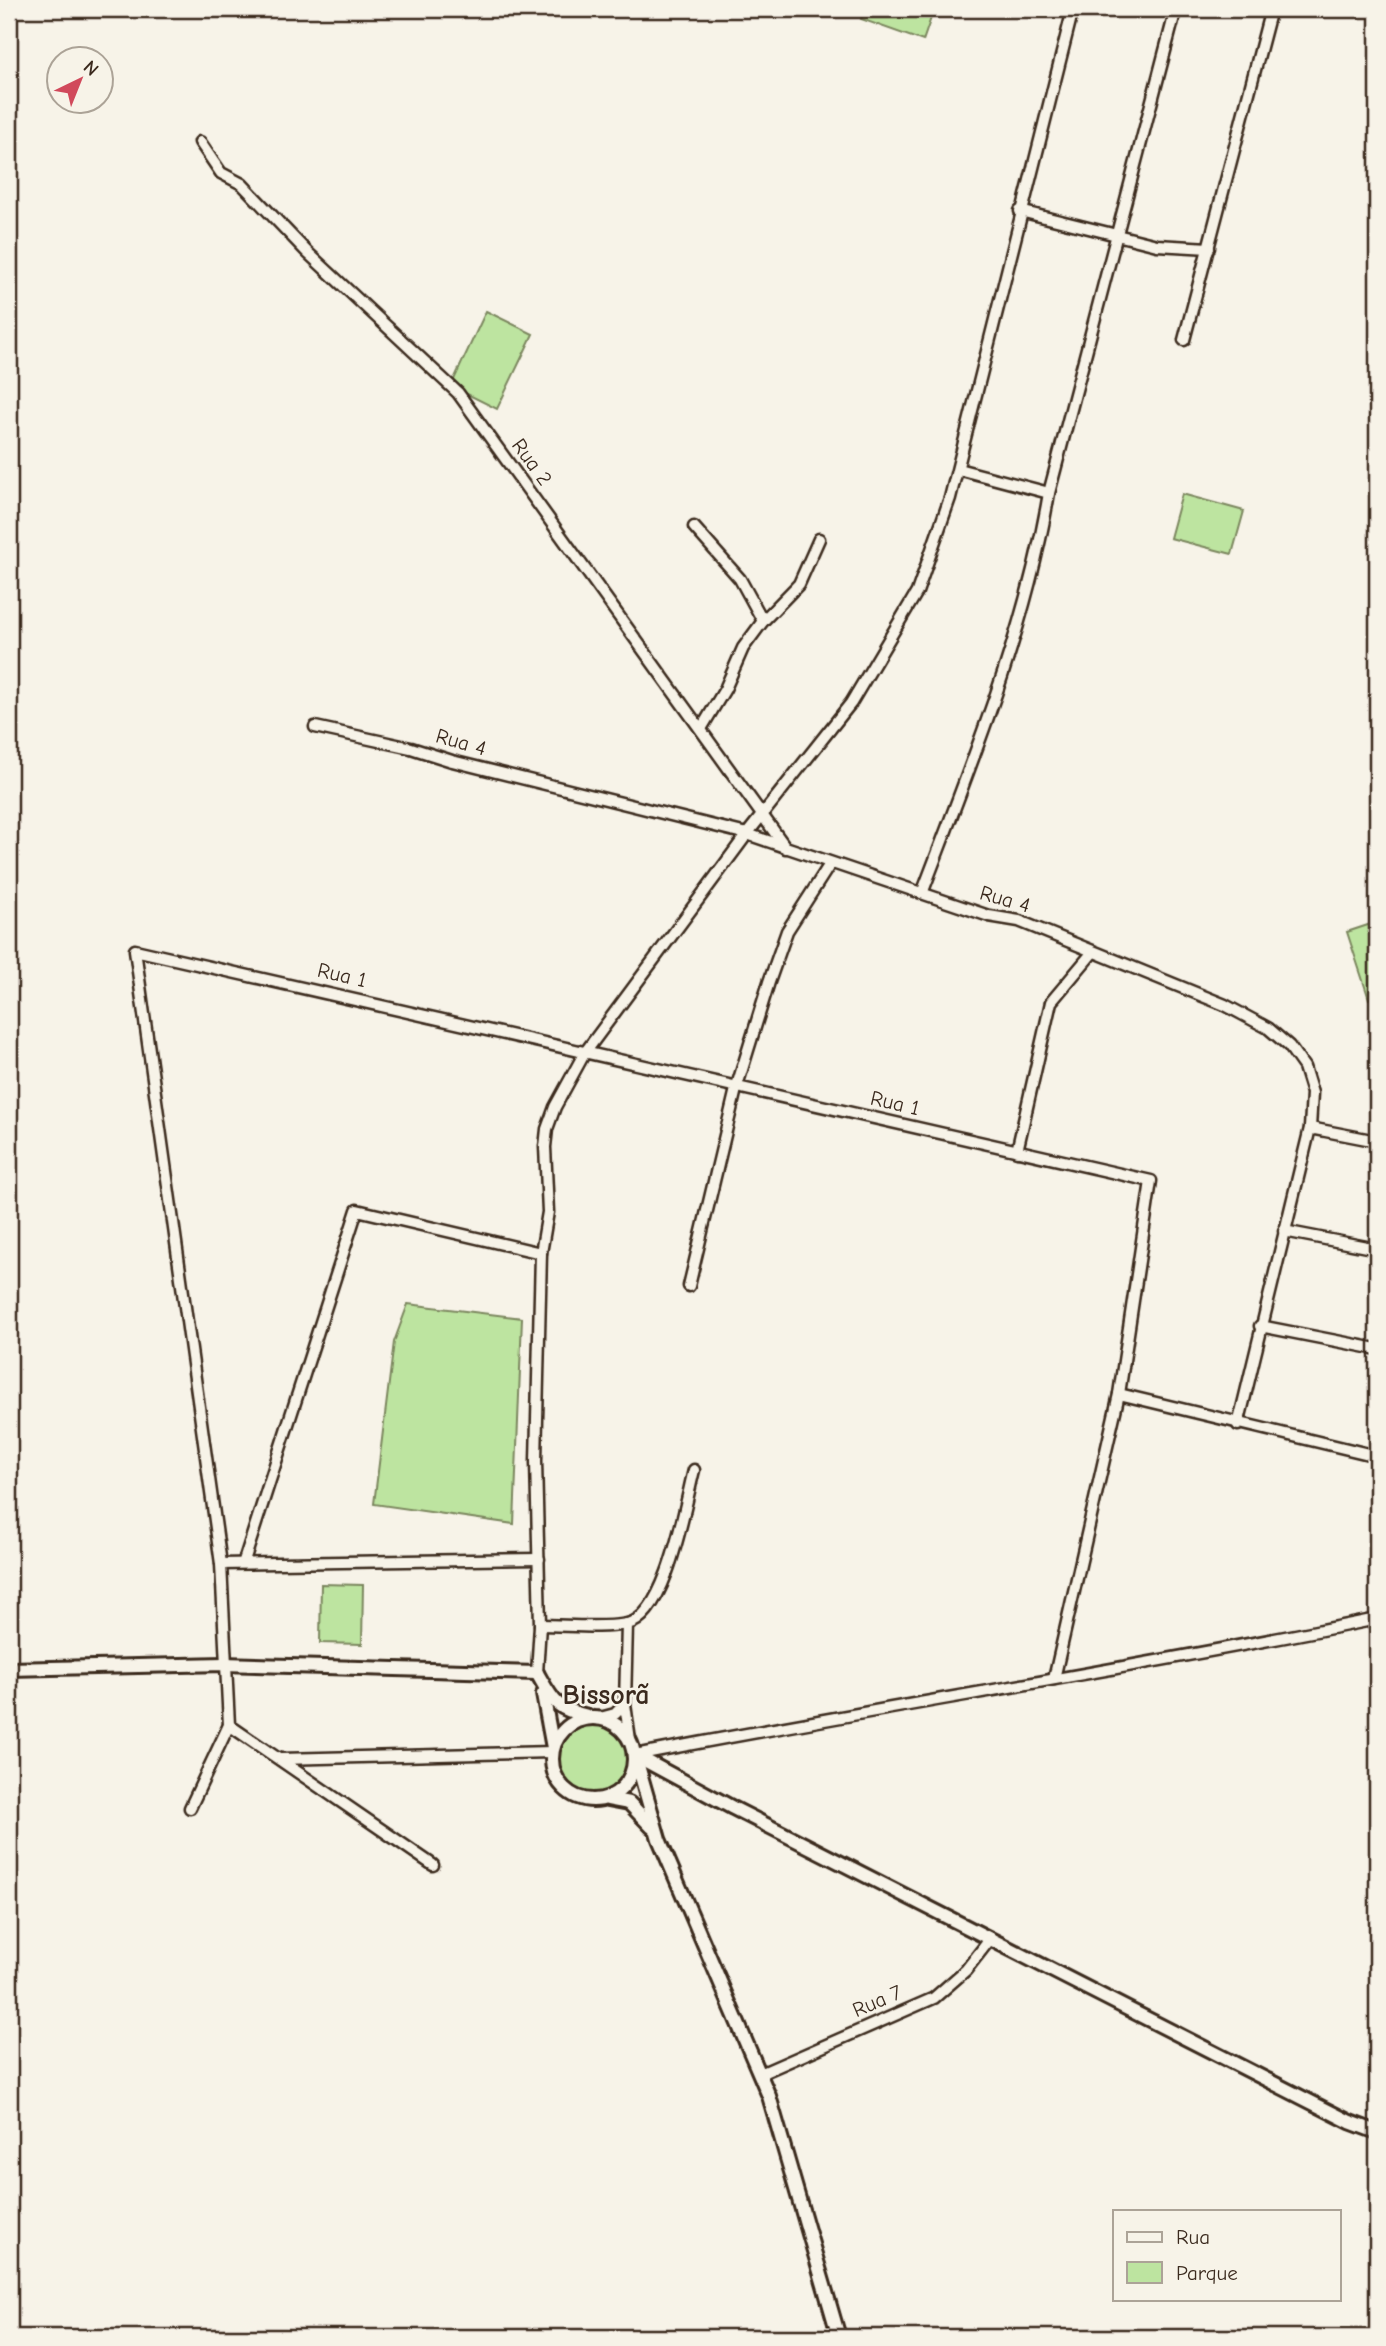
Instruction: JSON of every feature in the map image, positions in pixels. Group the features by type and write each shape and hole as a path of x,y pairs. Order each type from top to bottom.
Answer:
{"main road":[{"path":"9,1669 224,1664 537,1673"},
{"path":"537,1673 554,1703 561,1709 598,1718 621,1728 630,1740 659,1839 760,2074 839,2337"},
{"path":"537,1673 548,1711 554,1773 565,1789 581,1799 621,1800 637,1809 659,1839"},
{"path":"553,1750 567,1727 582,1719 598,1718"},
{"path":"605,1799 619,1792 629,1781 635,1755"},
{"path":"635,1755 1338,2115 1377,2132"}],"street":[{"path":"537,1673 540,1625 536,1461 541,1253 548,1212 547,1129 560,1096 584,1054 747,834 851,703 903,620 937,539 958,468 1020,211 1073,9"},
{"path":"923,891 997,690 1041,538 1049,493 1176,9"},
{"path":"1184,340 1271,9"},
{"name":"Rua 2","path":"201,142 221,173 242,184 307,252 458,393 786,848"},
{"path":"1020,211 1157,245 1209,247"},
{"path":"958,468 1049,493"},
{"path":"694,527 740,579 763,621"},
{"path":"701,729 725,689 743,648 763,621 799,584 819,539"},
{"name":"Rua 4","path":"315,727 411,748 452,761 747,834 830,864 923,891 989,916 1019,921 1225,1005 1268,1028 1289,1046 1304,1067 1312,1093 1310,1128 1238,1425"},
{"path":"689,1286 736,1089 787,931 830,864"},
{"name":"Rua 1","path":"221,1564 135,950 344,995 584,1054 1151,1181 1119,1394 1054,1679"},
{"path":"1017,1151 1051,1002 1093,951"},
{"path":"1310,1128 1377,1141"},
{"path":"244,1561 356,1210 541,1253"},
{"path":"1284,1231 1377,1249"},
{"path":"1261,1326 1377,1349"},
{"path":"1119,1394 1238,1425 1377,1456"},
{"path":"540,1625 627,1624 644,1614 663,1585 694,1470"},
{"path":"190,1808 229,1725 221,1564 244,1561 539,1559"},
{"path":"635,1755 870,1709 1054,1679 1377,1619"},
{"path":"627,1624 625,1704 630,1740"},
{"path":"598,1718 615,1714 625,1704"},
{"path":"229,1725 433,1865"},
{"path":"281,1759 553,1750"},
{"name":"Rua 7","path":"760,2074 934,1998 966,1970 991,1938"}],"green space":[{"path":"864,9 934,9 923,41 861,19"},
{"path":"486,311 533,334 497,409 451,386"},
{"path":"1182,494 1244,511 1232,554 1170,538"},
{"path":"1377,922 1377,996 1369,999 1347,932"},
{"path":"408,1304 522,1318 514,1524 374,1504 394,1342"},
{"path":"321,1584 363,1585 362,1644 320,1643"},
{"path":"593,1725 606,1728 617,1735 624,1746 627,1759 624,1772 617,1783 606,1790 593,1793 580,1790 569,1783 562,1772 559,1759 562,1746 569,1735 580,1728"}],"district":[{"name":"Bissorã","path":"606,1694"}]}
